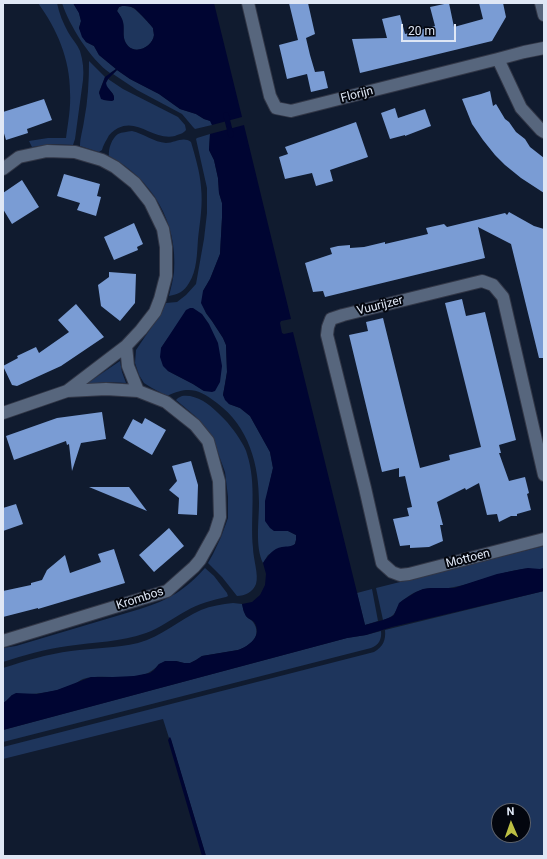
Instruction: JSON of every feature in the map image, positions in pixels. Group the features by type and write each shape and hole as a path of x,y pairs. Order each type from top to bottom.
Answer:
{"street":[{"name":"Florijn","path":"248,3 270,96 276,108 291,111 544,48"},
{"path":"541,3 544,15"},
{"path":"498,59 520,108 544,132"},
{"name":"Krombos","path":"3,169 19,157 47,151 75,152 102,160 115,167 135,183 150,202 163,229 166,247 166,276 155,312 126,346 67,391"},
{"name":"Vuurijzer","path":"392,572 382,563 327,335 331,319 482,281 493,285 503,297 544,475"},
{"path":"126,346 128,366 138,392"},
{"name":"Krombos","path":"3,413 67,391 106,389 138,392 166,402 195,426 208,442 219,481 220,510 220,517 210,544 194,567 167,591 3,641"},
{"name":"Mottoen","path":"392,572 400,575 409,574 544,540"}],"shaded area":[{"path":"38,3 57,3 64,25 79,48 83,62 83,80 73,145 53,144 32,147 29,141 48,138 66,138 70,109 68,68 65,56 51,23"},
{"path":"62,3 73,3 79,13 81,21 79,28 86,42 94,46 99,55 116,69 110,73 95,60 75,31"},
{"path":"73,3 214,3 242,117 212,125 210,121 196,114 180,109 159,94 130,79 117,70 106,83 114,97 114,100 101,99 99,93 105,77 116,69 99,55 94,46 86,42 82,37 79,28 81,21 79,13","holes":["130,6 134,8 153,28 153,39 148,46 136,50 132,49 126,43 124,37 124,25 121,16 117,11 119,7"]},
{"path":"122,6 135,9 153,28 153,39 148,46 136,50 132,49 126,43 124,39 122,18 117,11 119,7"},
{"path":"89,61 105,77 99,92 104,100 112,101 114,99 113,94 106,86 108,79 123,89 178,117 185,125 186,130 175,136 167,137 139,127 125,126 118,128 111,133 102,150 99,152 80,146 87,98"},
{"path":"117,70 130,79 159,94 180,109 211,121 212,125 195,129 182,114 137,90 113,74"},
{"path":"244,125 291,319 281,321 282,333 293,332 365,625 391,617 394,615 399,603 423,589 454,588 497,574 522,569 544,568 544,591 392,627 366,635 347,638 3,730 3,703 16,693 37,694 57,690 91,677 134,676 150,673 159,664 165,661 190,663 202,656 238,650 246,646 254,640 257,632 254,622 247,617 242,604 252,602 260,595 265,585 266,574 263,563 269,555 279,548 295,544 296,535 288,531 274,531 265,521 265,501 273,468 270,452 250,416 240,408 229,404 225,400 223,395 227,372 226,345 201,303 203,291 210,279 220,254 222,218 222,203 219,193 218,178 214,160 209,150 210,134"},
{"path":"132,131 153,140 166,143 179,140 188,140 191,142 198,170 202,194 197,256 194,273 183,291 169,296 173,281 174,254 172,236 167,219 150,190 138,177 109,156 109,150 114,138 118,134"},
{"path":"210,134 209,150 214,160 222,203 220,254 210,279 203,291 206,313 226,345 227,372 223,395 229,404 240,408 250,416 270,452 273,468 268,491 279,531 288,531 296,535 295,544 291,547 283,547 268,555 263,563 258,542 259,488 257,474 250,447 237,423 217,403 199,392 187,390 167,396 152,388 144,383 139,375 135,363 136,350 166,303 177,302 196,284 207,213 207,188 197,138","holes":["168,338 204,391 168,371 161,348"]},
{"path":"193,308 202,314 209,324 218,343 222,366 220,382 215,391 212,392 204,391 168,371 163,366 160,357 161,348 186,310"},
{"path":"120,361 126,383 109,382 86,384"},
{"path":"182,396 192,396 205,402 213,409 234,430 247,453 253,489 252,536 257,580 253,589 243,595 237,596 222,577 208,563 221,537 228,518 228,497 225,472 213,439 195,416 176,400"},
{"path":"544,546 544,568 514,570 450,588 429,588 421,590 413,593 402,601 393,615 383,620 376,588"},
{"path":"205,568 214,576 228,596 195,606 156,628 137,636 52,649 3,662 3,648 16,646 160,602 183,588"},
{"path":"372,589 378,621 365,625 357,593"},
{"path":"544,591 544,856 206,856 171,740 163,719 3,759 3,747 374,652 380,648 385,637 385,630"},
{"path":"233,603 242,604 244,612 256,627 257,632 251,643 238,650 202,656 190,663 176,661 159,664 152,671 144,675 134,677 92,677 80,680 75,684 58,690 35,694 12,695 3,703 3,668 62,652 138,643 162,633 201,610 217,605"},
{"path":"381,631 379,641 371,648 3,742 3,730 347,638"},
{"path":"170,737 206,856 202,856 168,740"}],"building":[{"path":"289,3 308,3 315,34 306,38 310,55 315,72 324,71 328,88 311,92 307,74 287,79 279,45 298,40"},
{"path":"449,3 454,27 483,19 479,3 503,3 506,17 492,41 360,73 352,39 387,38 382,19 400,15 405,34 435,26 430,7"},
{"path":"490,91 493,106 496,104 505,119 516,132 525,139 530,147 544,158 544,193 521,178 505,165 495,155 472,124 462,99"},
{"path":"44,99 52,120 27,129 28,133 6,140 3,130 3,112"},
{"path":"395,108 398,118 425,109 431,126 405,136 390,139 381,113"},
{"path":"356,122 368,157 330,170 333,181 316,186 312,173 285,179 279,157 288,154 285,147"},
{"path":"64,174 100,184 97,196 101,197 96,216 77,210 80,203 57,196"},
{"path":"22,180 39,207 12,224 3,209 3,193"},
{"path":"509,212 534,226 544,229 544,358 539,358 511,244 478,227 485,258 325,297 323,291 313,292 305,263 332,254 330,248 350,245 350,248 364,247 385,242 385,244 428,234 426,228 444,224 447,227 505,213 507,215"},
{"path":"134,223 143,244 137,247 138,250 114,260 104,237"},
{"path":"109,272 136,274 135,303 120,321 101,306 98,285 109,277"},
{"path":"462,299 466,316 485,312 516,440 499,445 501,453 499,453 509,481 525,477 531,510 517,514 517,516 511,516 499,522 497,514 487,515 479,483 466,490 465,488 437,502 443,525 440,525 443,541 429,547 410,548 410,545 400,546 393,519 409,516 407,508 412,507 405,476 399,477 399,468 382,472 349,335 368,331 366,322 383,318 420,468 450,460 449,455 481,447 445,303"},
{"path":"76,304 104,337 61,366 17,386 12,385 3,366 18,358 17,356 36,347 39,353 69,332 58,320"},
{"path":"102,412 106,439 81,443 72,471 69,444 67,445 66,441 14,460 6,436 57,418"},
{"path":"145,418 166,430 152,455 123,438 133,419 142,424"},
{"path":"191,461 198,485 197,515 178,514 179,498 169,490 177,481 172,466"},
{"path":"89,487 129,487 147,511"},
{"path":"16,504 23,524 3,531 3,508"},
{"path":"169,528 184,546 154,572 139,555"},
{"path":"114,549 125,583 38,609 3,617 3,591 31,585 31,583 42,580 47,570 65,555 70,573 101,562 98,554"}],"waterway":[{"path":"226,115 231,135"}]}
